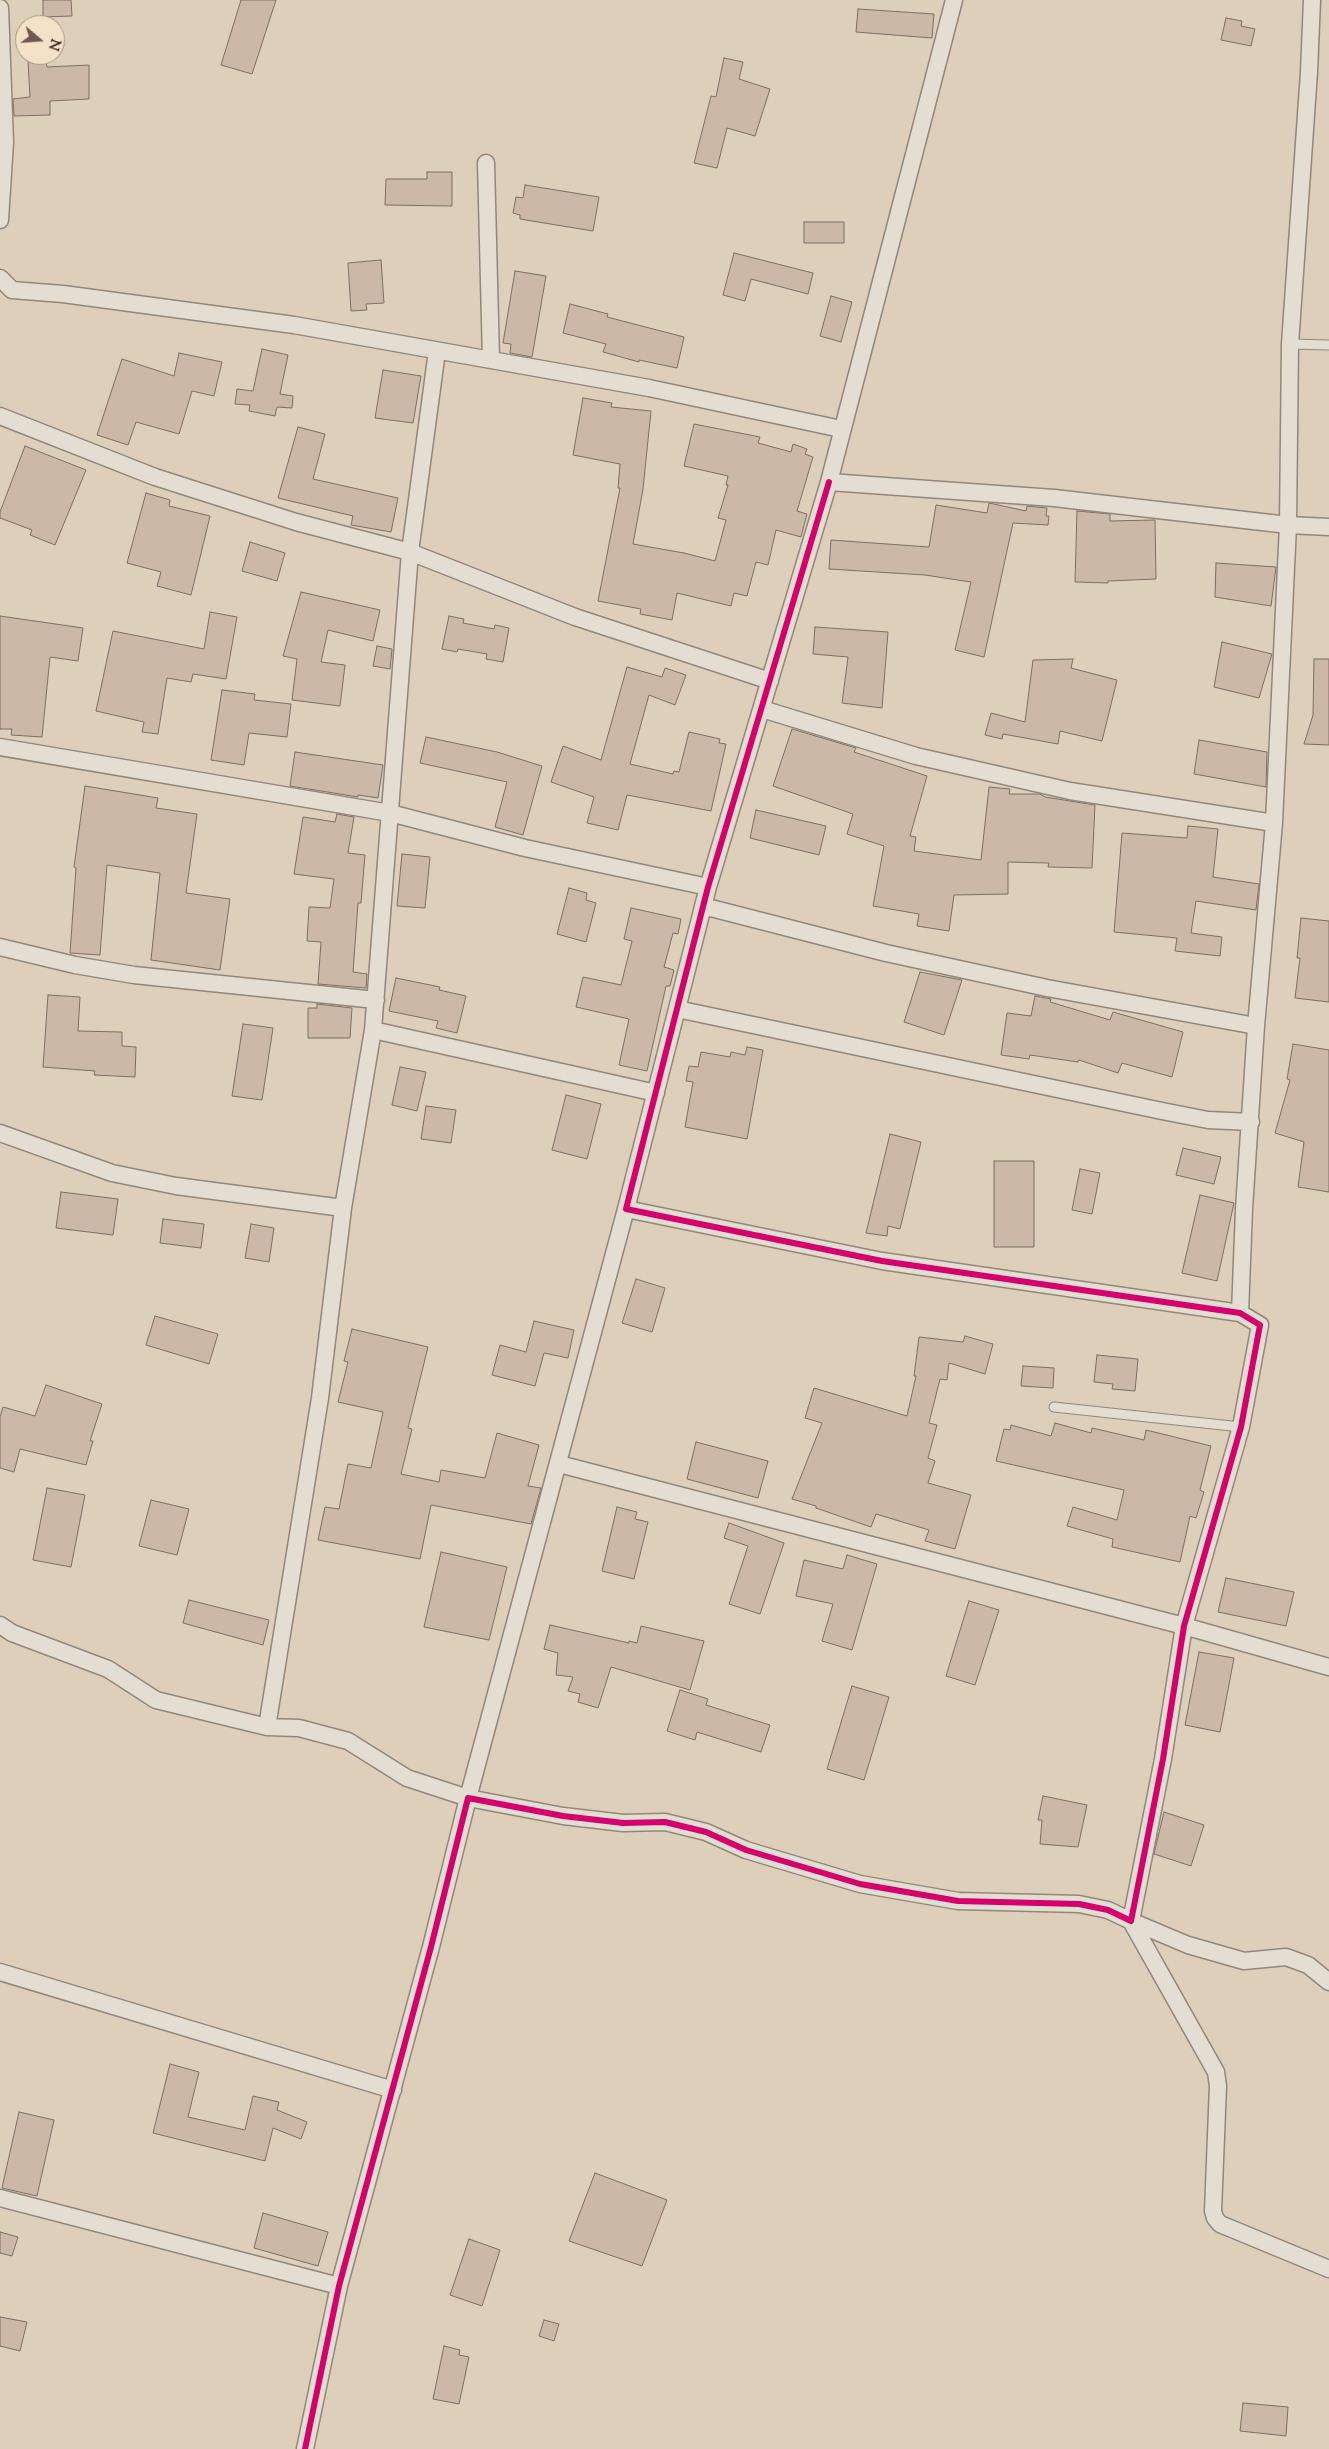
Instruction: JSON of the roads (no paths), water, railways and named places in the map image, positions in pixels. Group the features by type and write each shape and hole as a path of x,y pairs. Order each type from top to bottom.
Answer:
{"street":[{"path":"305,2449 339,2286 393,2090 468,1798 560,1464 708,887 829,482 841,429 954,0"},
{"path":"1240,1313 1244,1209 1256,1026 1274,823 1288,526 1290,344 1309,72 1312,0"},
{"path":"0,8 5,142 0,220"},
{"path":"486,163 491,360"},
{"path":"0,278 12,290 63,294 294,325 649,388 841,429"},
{"path":"267,1727 320,1398 344,1208 373,1030 410,552 437,351"},
{"path":"0,416 155,477 296,522 410,552 575,617 770,681"},
{"path":"829,482 1054,498 1288,526 1329,527"},
{"path":"762,709 916,756 1070,791 1274,823"},
{"path":"0,747 390,813 525,848 708,887"},
{"path":"703,906 886,953 1028,984 1256,1026"},
{"path":"0,947 75,965 134,975 376,1000"},
{"path":"677,1008 1162,1111 1208,1120 1250,1122"},
{"path":"373,1030 656,1093"},
{"path":"0,1133 112,1174 176,1186 344,1208"},
{"path":"626,1209 882,1261 1240,1313 1260,1325 1240,1427 1184,1626 1163,1760 1131,1921 1216,2072 1218,2086 1213,2211 1215,2218 1220,2224 1329,2269"},
{"path":"560,1464 1184,1626 1329,1667"},
{"path":"0,1625 12,1633 108,1669 156,1700 267,1727 299,1728 348,1741 407,1778 468,1798 573,1817 622,1823 665,1822 706,1832 746,1850 860,1884 958,1901 1079,1904 1108,1910 1188,1945 1244,1961 1286,1957 1308,1965 1329,1982"},
{"path":"0,1972 393,2090"},
{"path":"0,2198 339,2286"}],"lane":[{"path":"1290,344 1329,345"},
{"path":"1054,1407 1240,1427"}]}
